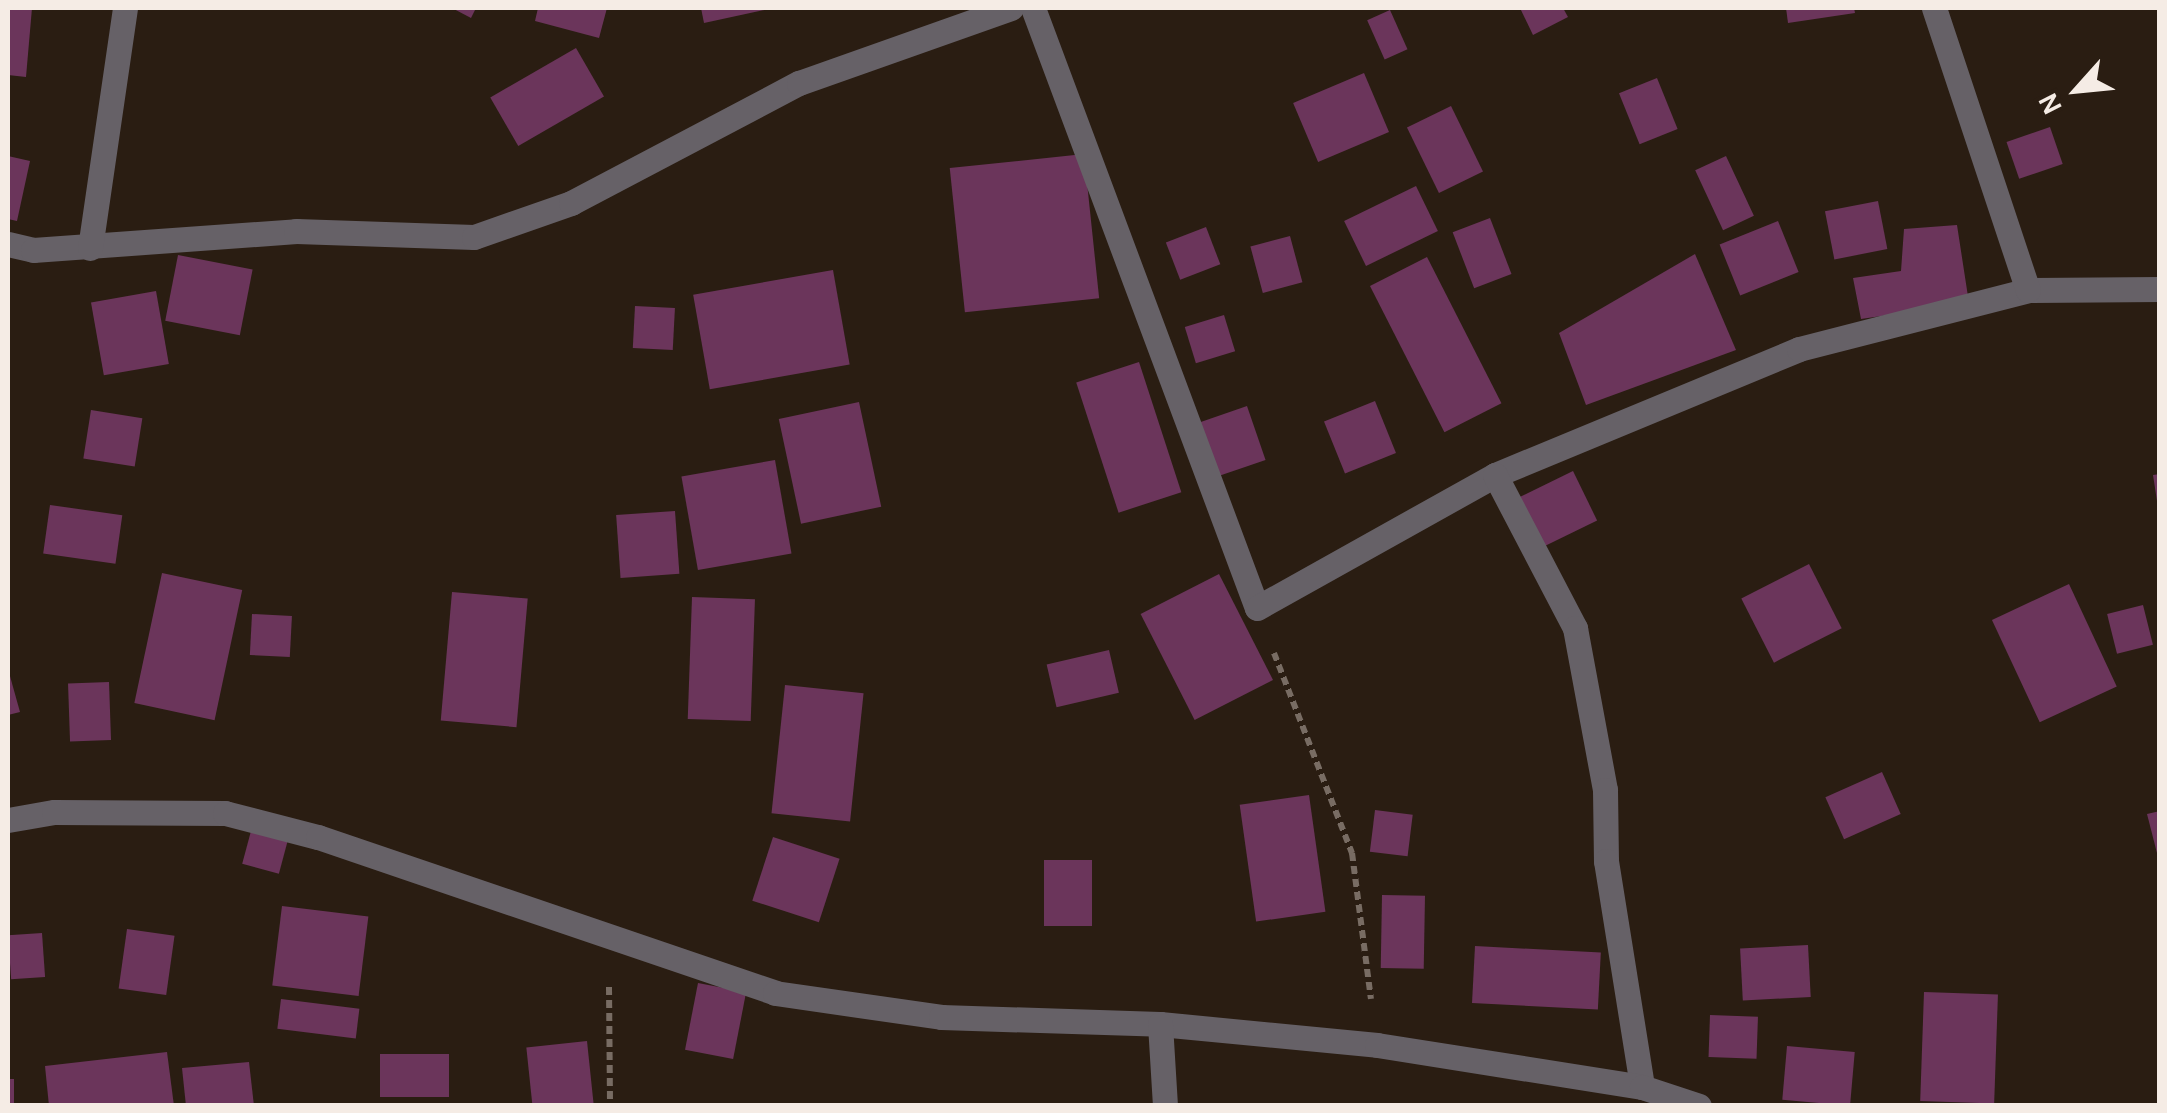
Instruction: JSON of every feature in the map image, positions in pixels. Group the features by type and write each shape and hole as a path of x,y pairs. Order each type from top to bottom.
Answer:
{"street":[{"path":"90,248 125,8"},
{"path":"8,244 33,250 90,248 219,232 474,237 571,203 800,83 1011,8"},
{"path":"1033,8 1257,608 1495,475 1798,349 2028,290 2160,289"},
{"path":"1934,8 2028,290"},
{"path":"1495,475 1575,628 1604,790 1606,862 1642,1086"},
{"path":"8,820 54,812 224,813 318,837 775,993 941,1016 1160,1024 1377,1045 1642,1086 1699,1106"},
{"path":"1160,1024 1165,1106"}],"path":[{"path":"1257,608 1352,853 1377,1045"},
{"path":"608,938 610,1106"}],"building":[{"path":"8,8 32,8 26,77 8,75"},
{"path":"452,8 476,8 471,18"},
{"path":"538,8 607,8 599,38 535,21"},
{"path":"701,8 769,8 769,9 704,23"},
{"path":"1520,8 1563,8 1568,17 1533,35"},
{"path":"1786,8 1854,8 1855,13 1788,23"},
{"path":"1390,10 1407,49 1385,59 1367,20"},
{"path":"576,48 604,96 518,146 490,98"},
{"path":"1364,73 1389,132 1318,162 1293,103"},
{"path":"1657,78 1678,129 1640,144 1619,93"},
{"path":"1451,106 1483,172 1439,193 1407,127"},
{"path":"2050,127 2063,164 2019,179 2007,142"},
{"path":"1084,154 1099,298 965,312 950,168"},
{"path":"8,156 30,161 17,221 8,219"},
{"path":"1726,156 1754,216 1723,230 1695,170"},
{"path":"1416,186 1438,231 1366,266 1344,221"},
{"path":"1878,201 1887,249 1834,259 1825,211"},
{"path":"1490,218 1512,274 1474,288 1453,232"},
{"path":"1778,221 1799,272 1740,296 1720,245"},
{"path":"1957,225 1969,303 1861,319 1853,278 1901,271 1904,229"},
{"path":"1206,227 1220,264 1180,280 1166,242"},
{"path":"1290,236 1302,282 1263,293 1250,247"},
{"path":"1695,254 1736,350 1586,405 1559,333"},
{"path":"178,255 253,270 240,335 165,321"},
{"path":"1427,257 1501,403 1444,432 1370,286"},
{"path":"833,270 850,365 710,389 693,295"},
{"path":"156,291 169,364 104,375 91,302"},
{"path":"635,306 675,308 673,350 633,348"},
{"path":"1224,315 1235,351 1196,363 1185,327"},
{"path":"1139,362 1181,492 1119,513 1076,382"},
{"path":"1375,401 1396,453 1345,474 1324,422"},
{"path":"859,402 881,507 801,524 779,419"},
{"path":"1247,406 1266,460 1214,478 1195,424"},
{"path":"91,410 142,418 135,467 83,458"},
{"path":"775,460 791,554 698,570 681,476"},
{"path":"1573,471 1597,520 1542,547 1518,498"},
{"path":"2160,474 2160,501 2157,501 2153,475"},
{"path":"50,505 122,515 115,564 43,554"},
{"path":"675,511 679,574 621,578 616,515"},
{"path":"1809,564 1842,628 1774,663 1741,599"},
{"path":"162,573 242,590 215,720 134,703"},
{"path":"1219,574 1273,680 1195,720 1141,614"},
{"path":"2069,584 2117,686 2040,722 1992,620"},
{"path":"452,592 528,599 516,727 441,721"},
{"path":"692,597 755,599 751,721 688,719"},
{"path":"2143,605 2153,645 2117,654 2107,614"},
{"path":"252,614 292,616 290,657 250,655"},
{"path":"1109,650 1119,693 1057,707 1047,664"},
{"path":"8,669 20,712 8,715"},
{"path":"109,682 111,740 70,741 68,683"},
{"path":"785,685 864,693 850,822 772,813"},
{"path":"1882,772 1901,814 1844,839 1825,797"},
{"path":"1309,795 1325,912 1256,922 1240,805"},
{"path":"1375,810 1413,815 1408,856 1370,852"},
{"path":"2160,811 2160,856 2158,857 2147,814"},
{"path":"251,831 288,841 279,874 242,864"},
{"path":"773,837 840,859 819,922 752,901"},
{"path":"1044,860 1092,860 1092,926 1044,926"},
{"path":"1382,895 1425,896 1424,969 1381,968"},
{"path":"282,906 368,917 359,996 272,985"},
{"path":"127,929 175,936 166,995 119,988"},
{"path":"42,933 45,977 11,979 8,935"},
{"path":"1808,945 1811,997 1743,1000 1740,949"},
{"path":"1475,946 1601,953 1598,1010 1472,1003"},
{"path":"698,983 746,992 733,1059 685,1050"},
{"path":"1924,992 1998,995 1994,1104 1920,1101"},
{"path":"281,999 359,1009 356,1038 277,1029"},
{"path":"1710,1015 1758,1017 1757,1059 1709,1057"},
{"path":"587,1041 594,1106 532,1106 526,1047"},
{"path":"1787,1046 1855,1052 1850,1106 1782,1100"},
{"path":"167,1052 174,1106 49,1106 45,1066"},
{"path":"380,1054 449,1054 449,1097 380,1097"},
{"path":"249,1062 254,1106 186,1106 182,1068"},
{"path":"8,1079 14,1079 14,1106 8,1106"}]}
